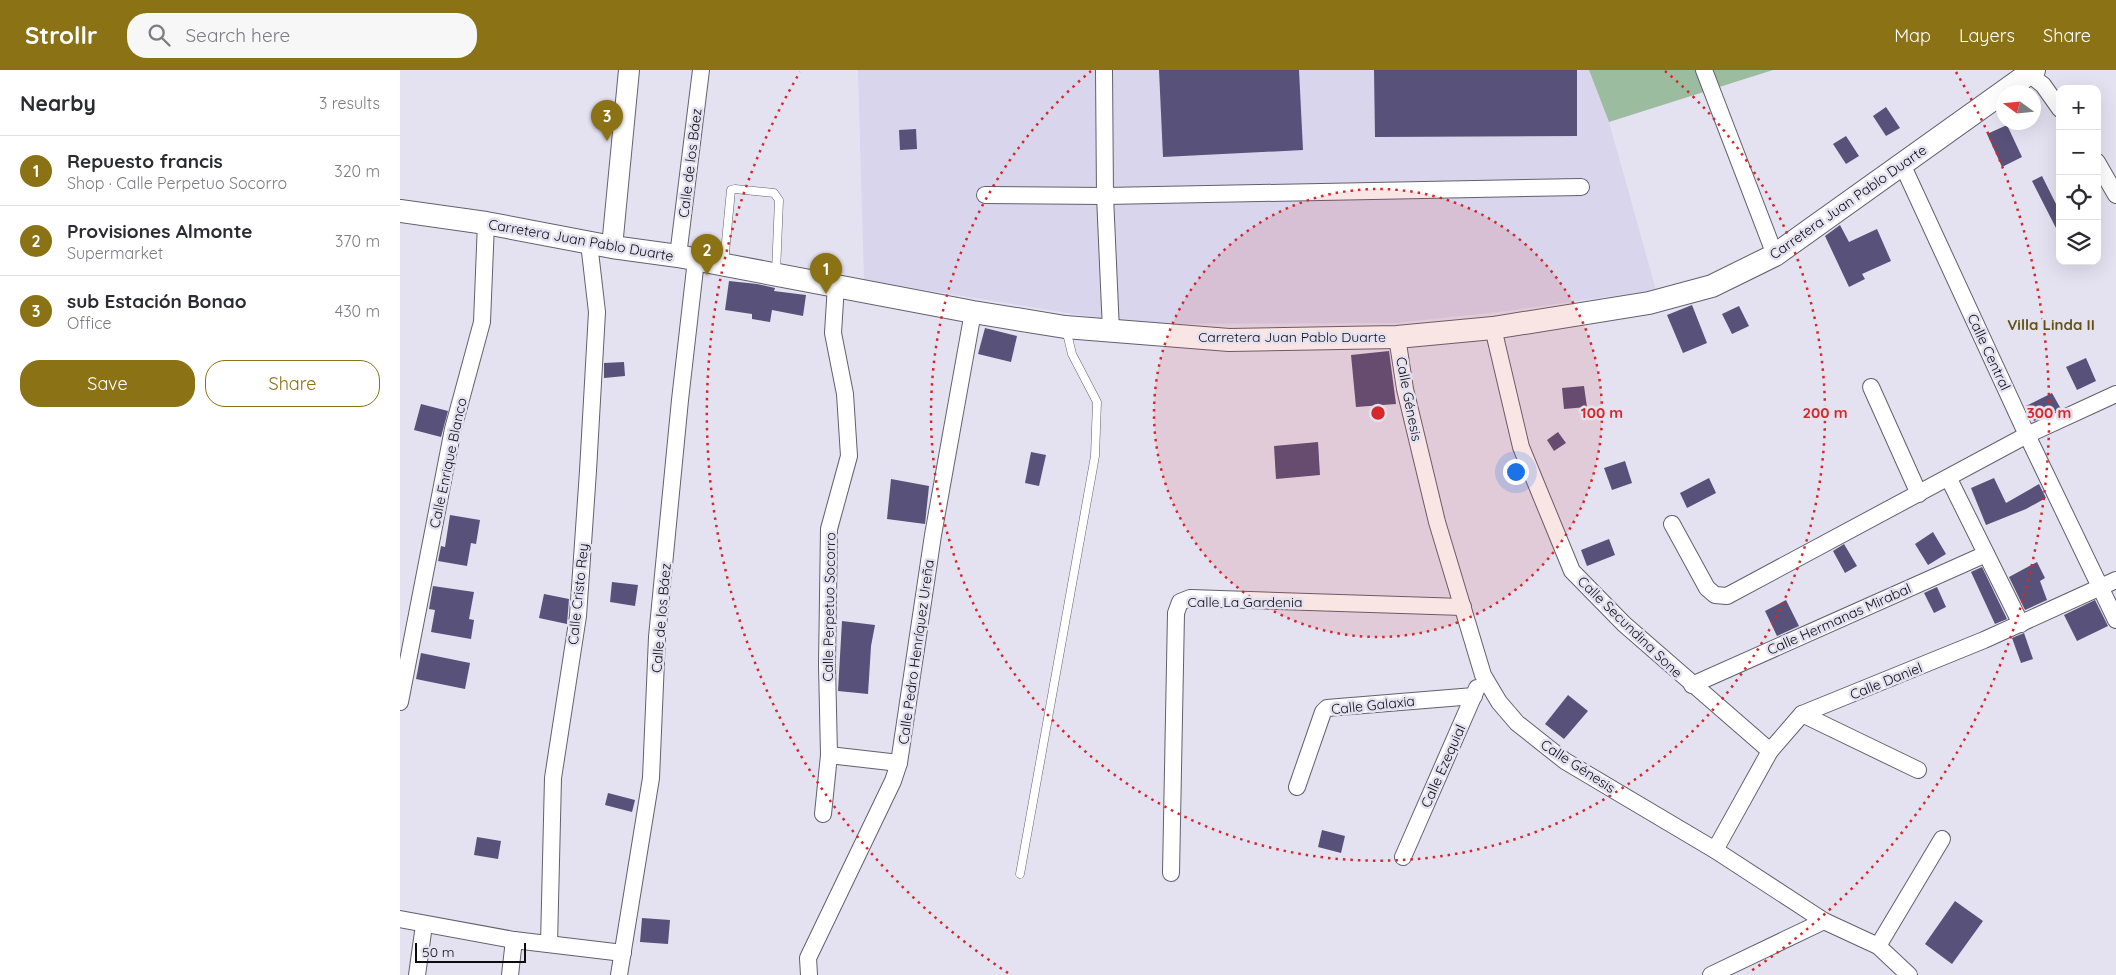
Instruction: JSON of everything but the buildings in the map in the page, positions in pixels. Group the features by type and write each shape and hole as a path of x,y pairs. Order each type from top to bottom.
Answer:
{"main road":[{"name":"Carretera Juan Pablo Duarte","path":"400,211 486,223 589,243 687,258 973,312 1066,327 1229,340 1397,337 1493,328 1649,303 1712,286 1776,254 2032,72"}],"street":[{"path":"612,247 629,70"},
{"name":"Calle de los Báez","path":"619,975 651,778 657,637 680,400 687,258 702,70"},
{"path":"1104,70 1105,196 1111,331"},
{"path":"1704,70 1776,254"},
{"path":"2032,72 2056,103"},
{"name":"Calle Central","path":"1902,164 2027,436 2116,620"},
{"path":"2101,169 2116,195"},
{"path":"985,195 1105,196 1581,188"},
{"name":"Calle Enrique Blanco","path":"400,702 453,429 482,322 486,223"},
{"name":"Calle Cristo Rey","path":"549,944 553,778 578,616 588,471 597,312 589,243"},
{"name":"Calle Perpetuo Socorro","path":"823,814 829,754 827,665 829,529 849,456 845,394 833,333 836,285"},
{"name":"Calle Pedro Henríquez Ureña","path":"809,975 808,958 894,782 899,764 933,535 973,312"},
{"name":"Calle Secundina Sone","path":"1493,328 1521,447 1572,571 1624,624 1692,685 1770,750"},
{"name":"Calle Génesis","path":"1397,337 1405,389 1436,522 1484,675 1499,702 1517,723 1565,761 1715,850 1824,921 1878,946 1909,975"},
{"path":"1871,387 1919,494"},
{"path":"1672,524 1707,588 1715,595 1726,596 2027,436 2116,394"},
{"path":"1948,479 2021,624"},
{"name":"Calle Hermanas Mirabal","path":"1692,685 1986,554"},
{"name":"Calle Daniel","path":"1715,850 1770,750 1802,714 2021,624 2116,580"},
{"name":"Calle La Gardenia","path":"1171,873 1176,613 1180,602 1190,598 1463,607"},
{"name":"Calle Ezequial","path":"1403,857 1484,675"},
{"name":"Calle Galaxia","path":"1297,788 1323,712 1328,708 1474,696"},
{"path":"1802,714 1918,770"},
{"path":"829,754 899,764"},
{"path":"1878,946 1942,839"},
{"path":"400,919 424,925 514,940 622,953"},
{"path":"1711,975 1824,921"},
{"path":"417,975 424,925"},
{"path":"510,975 514,940"}],"lane":[{"path":"724,265 731,190 736,188 774,193 779,200 776,274"},
{"path":"1020,874 1095,456 1097,402 1072,354 1066,327"}],"shaded area":[{"path":"858,70 1589,70 1609,122 1656,290 1507,311 1396,323 1135,324 864,280"}],"green space":[{"path":"1589,70 1773,70 1609,122"}],"place":[{"name":"sub Estación Bonao","path":"607,141"},
{"name":"Provisiones Almonte","path":"707,275"},
{"name":"Repuesto francis","path":"826,294"}],"district":[{"name":"Villa Linda II","path":"2051,324"}]}
